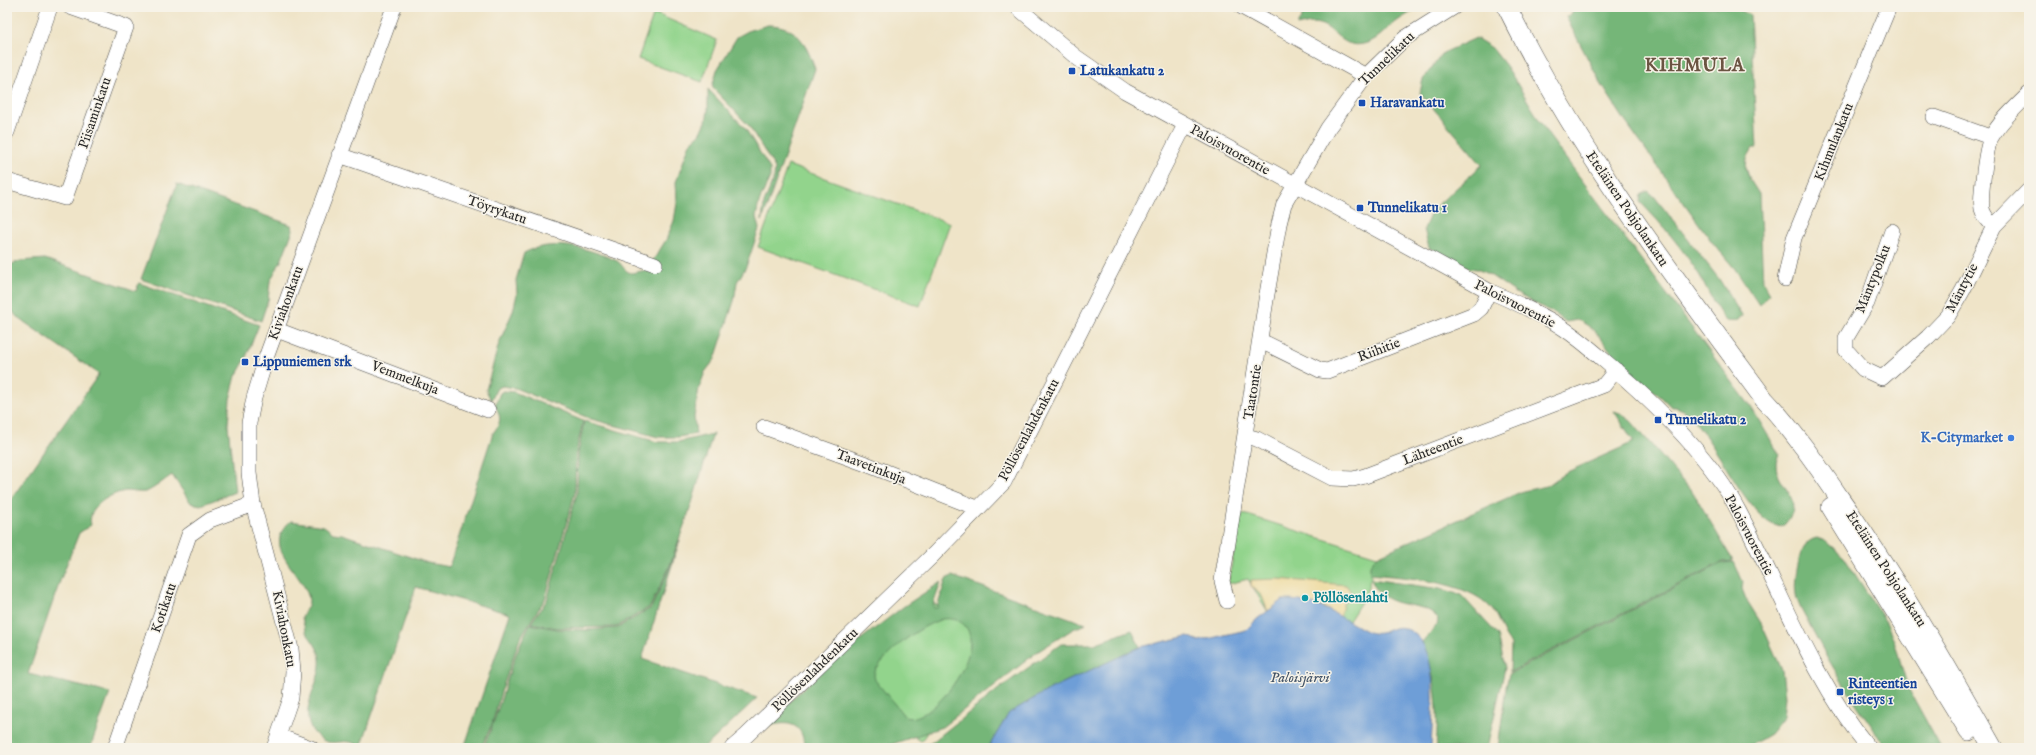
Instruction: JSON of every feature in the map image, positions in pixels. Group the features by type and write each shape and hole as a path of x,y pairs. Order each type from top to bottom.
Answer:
{"main road":[{"name":"Eteläinen Pohjolankatu","path":"1507,7 1517,28 1579,138 1619,199 1764,400 1784,420 1872,544 1925,628 1993,748"},
{"name":"Eteläinen Pohjolankatu","path":"1764,400 1775,423 1842,524 1978,748"}],"street":[{"path":"7,132 50,7"},
{"name":"Piisaminkatu","path":"7,181 65,198 126,27 70,7"},
{"name":"Kiviahonkatu","path":"276,742 291,698 293,671 291,649 253,504 248,445 249,423 254,398 277,330 339,154 394,7"},
{"name":"Paloisvuorentie","path":"1017,7 1098,74 1185,125 1489,291 1551,320 1586,344 1635,386 1686,438 1709,467 1737,507 1800,640 1820,678 1843,714 1869,748"},
{"path":"1242,7 1366,76"},
{"name":"Tunnelikatu","path":"1294,185 1328,128 1366,76 1405,38 1454,7"},
{"name":"Kihmulankatu","path":"1785,279 1794,238 1889,7"},
{"path":"1994,226 1986,219 1982,208 1982,191 1990,138 2029,94"},
{"path":"1934,117 1990,138"},
{"name":"Pöllösenlahdenkatu","path":"732,748 748,735 933,555 977,508 1004,482 1185,125"},
{"name":"Töyrykatu","path":"339,154 654,264"},
{"name":"Taatontie","path":"1227,601 1222,581 1260,341 1279,224 1284,204 1294,185"},
{"name":"Mäntytie","path":"1882,378 1928,337 1948,316 1963,290 1994,226 2029,190"},
{"name":"Mäntypolku","path":"1882,378 1863,369 1846,350 1846,338 1866,304 1892,231"},
{"name":"Riihitie","path":"1260,341 1320,370 1327,370 1474,314 1481,308 1489,291"},
{"name":"Vemmelkuja","path":"277,330 488,410"},
{"name":"Lähteentie","path":"1246,436 1257,438 1332,478 1353,479 1604,385 1616,370"},
{"name":"Taavetinkuja","path":"764,427 866,464 977,508"},
{"name":"Kotikatu","path":"115,748 189,535 210,520 253,504"},
{"path":"276,742 311,748"}],"green space":[{"path":"1307,7 1420,7 1399,20 1375,39 1358,45 1350,44 1344,41 1327,27 1320,24 1310,23 1297,26"},
{"path":"1574,7 1734,7 1750,15 1757,148 1753,148 1747,158 1746,168 1750,180 1759,194 1763,282 1770,294 1759,305 1735,269 1712,242 1625,121 1600,82 1566,17 1572,13"},
{"path":"654,13 717,40 702,82 638,59"},
{"path":"768,25 787,28 794,32 804,44 815,69 762,221 764,203 774,178 775,168 749,126 712,87 717,70 737,37 750,30"},
{"path":"1476,38 1492,48 1507,67 1549,136 1751,407 1779,454 1776,464 1777,473 1791,497 1793,506 1791,515 1784,525 1771,523 1756,511 1697,425 1684,411 1671,407 1628,371 1596,333 1584,323 1577,320 1566,322 1554,313 1519,295 1490,275 1477,269 1468,268 1429,248 1424,229 1432,210 1482,165 1420,93 1423,79 1443,53"},
{"path":"708,89 745,128 770,169 770,177 759,202 756,217 759,229 746,267 737,282 734,301 715,359 705,372 699,388 694,417 696,434 678,437 658,437 591,419 515,388 503,386 497,388 491,400 486,390 499,343 513,311 517,294 516,280 524,253 546,246 570,246 606,256 617,261 631,273 647,270 666,240 674,221 677,203 676,182 690,143 700,134 706,122 708,110"},
{"path":"788,165 950,223 920,306 758,247"},
{"path":"177,184 291,225 293,230 281,261 270,281 268,300 261,321 141,279"},
{"path":"1648,191 1654,196 1719,279 1742,316 1738,321 1732,322 1722,316 1687,256 1640,202 1641,195"},
{"path":"45,259 136,291 139,283 259,325 244,362 236,376 230,399 228,425 235,492 201,505 191,503 172,475 148,491 120,492 107,498 92,512 90,518 91,525 79,533 60,581 28,674 110,693 90,748 7,748 7,505 99,374 17,317 7,304 7,266 20,261"},
{"path":"503,391 514,392 583,421 576,453 575,493 545,599 520,638 501,692 492,724 481,748 464,748 510,614 416,587 361,747 350,742 330,742 321,739 312,730 308,721 310,700 320,669 318,651 306,632 302,619 309,600 306,590 281,551 279,541 282,531 291,521 324,526 333,533 342,534 428,563 449,567 493,433 498,426 500,419 495,405 500,393"},
{"path":"1614,411 1620,413 1631,421 1696,497 1733,561 1722,562 1510,672 1511,644 1493,611 1480,598 1466,591 1434,582 1370,574 1370,565 1377,556 1523,491 1547,486 1565,473 1634,442"},
{"path":"584,421 657,442 678,442 713,434 691,506 668,570 650,607 616,627 557,628 531,623 547,600 577,493 578,453"},
{"path":"1241,513 1377,556 1366,594 1349,621 1340,618 1268,612 1248,579 1228,584"},
{"path":"1817,538 1825,541 1844,557 1887,624 1894,640 1908,688 1941,748 1887,748 1857,705 1829,660 1796,597 1796,576 1801,553 1807,543"},
{"path":"680,540 642,659 757,698 704,748 483,748 490,733 516,654 530,624 557,629 586,630 617,628 651,608 669,570"},
{"path":"1734,562 1743,582 1742,589 1746,599 1761,623 1782,670 1785,697 1783,718 1770,734 1746,748 1498,748 1509,674 1722,563"},
{"path":"952,576 1086,624 1073,629 1037,652 942,727 881,748 804,748 803,739 800,732 791,724 777,724 762,728 831,662 903,607 941,582 933,605 934,608 937,608 946,579","holes":["942,619 952,619 960,622 965,626 970,637 969,652 963,668 954,684 929,710 917,717 905,717 875,680 874,675 876,669 890,653 906,639"]},
{"path":"1371,579 1440,589 1461,595 1498,635 1505,668 1487,748 1436,748 1436,694 1431,668 1422,642 1437,625 1438,619 1432,612 1394,602 1385,597 1377,590"},
{"path":"925,598 994,641 921,741 854,696"},
{"path":"1132,630 1140,647 1050,689 1009,713 988,748 919,748 931,743 1000,688 1061,644 1094,644"}],"sand":[{"name":"Pöllösenlahti","path":"1278,579 1346,585 1351,592 1343,604 1340,618 1324,607 1283,600 1268,612 1262,596 1251,586 1251,580"}],"water":[{"name":"Paloisjärvi","path":"1283,600 1295,600 1316,605 1371,633 1381,633 1399,627 1404,628 1416,635 1425,647 1430,663 1433,700 1431,748 988,748 1009,713 1050,689 1140,647 1188,636 1199,641 1246,630 1257,619"}],"place":[{"name":"Latukankatu 2","path":"1072,71"},
{"name":"Haravankatu","path":"1362,103"},
{"name":"Tunnelikatu 1","path":"1360,208"},
{"name":"Lippuniemen srk","path":"245,362"},
{"name":"Tunnelikatu 2","path":"1658,420"},
{"name":"K-Citymarket","path":"2011,438"},
{"name":"Pöllösenlahti","path":"1305,598"},
{"name":"Rinteentien risteys 1","path":"1840,692"}],"district":[{"name":"KIHMULA","path":"1695,66"}]}
